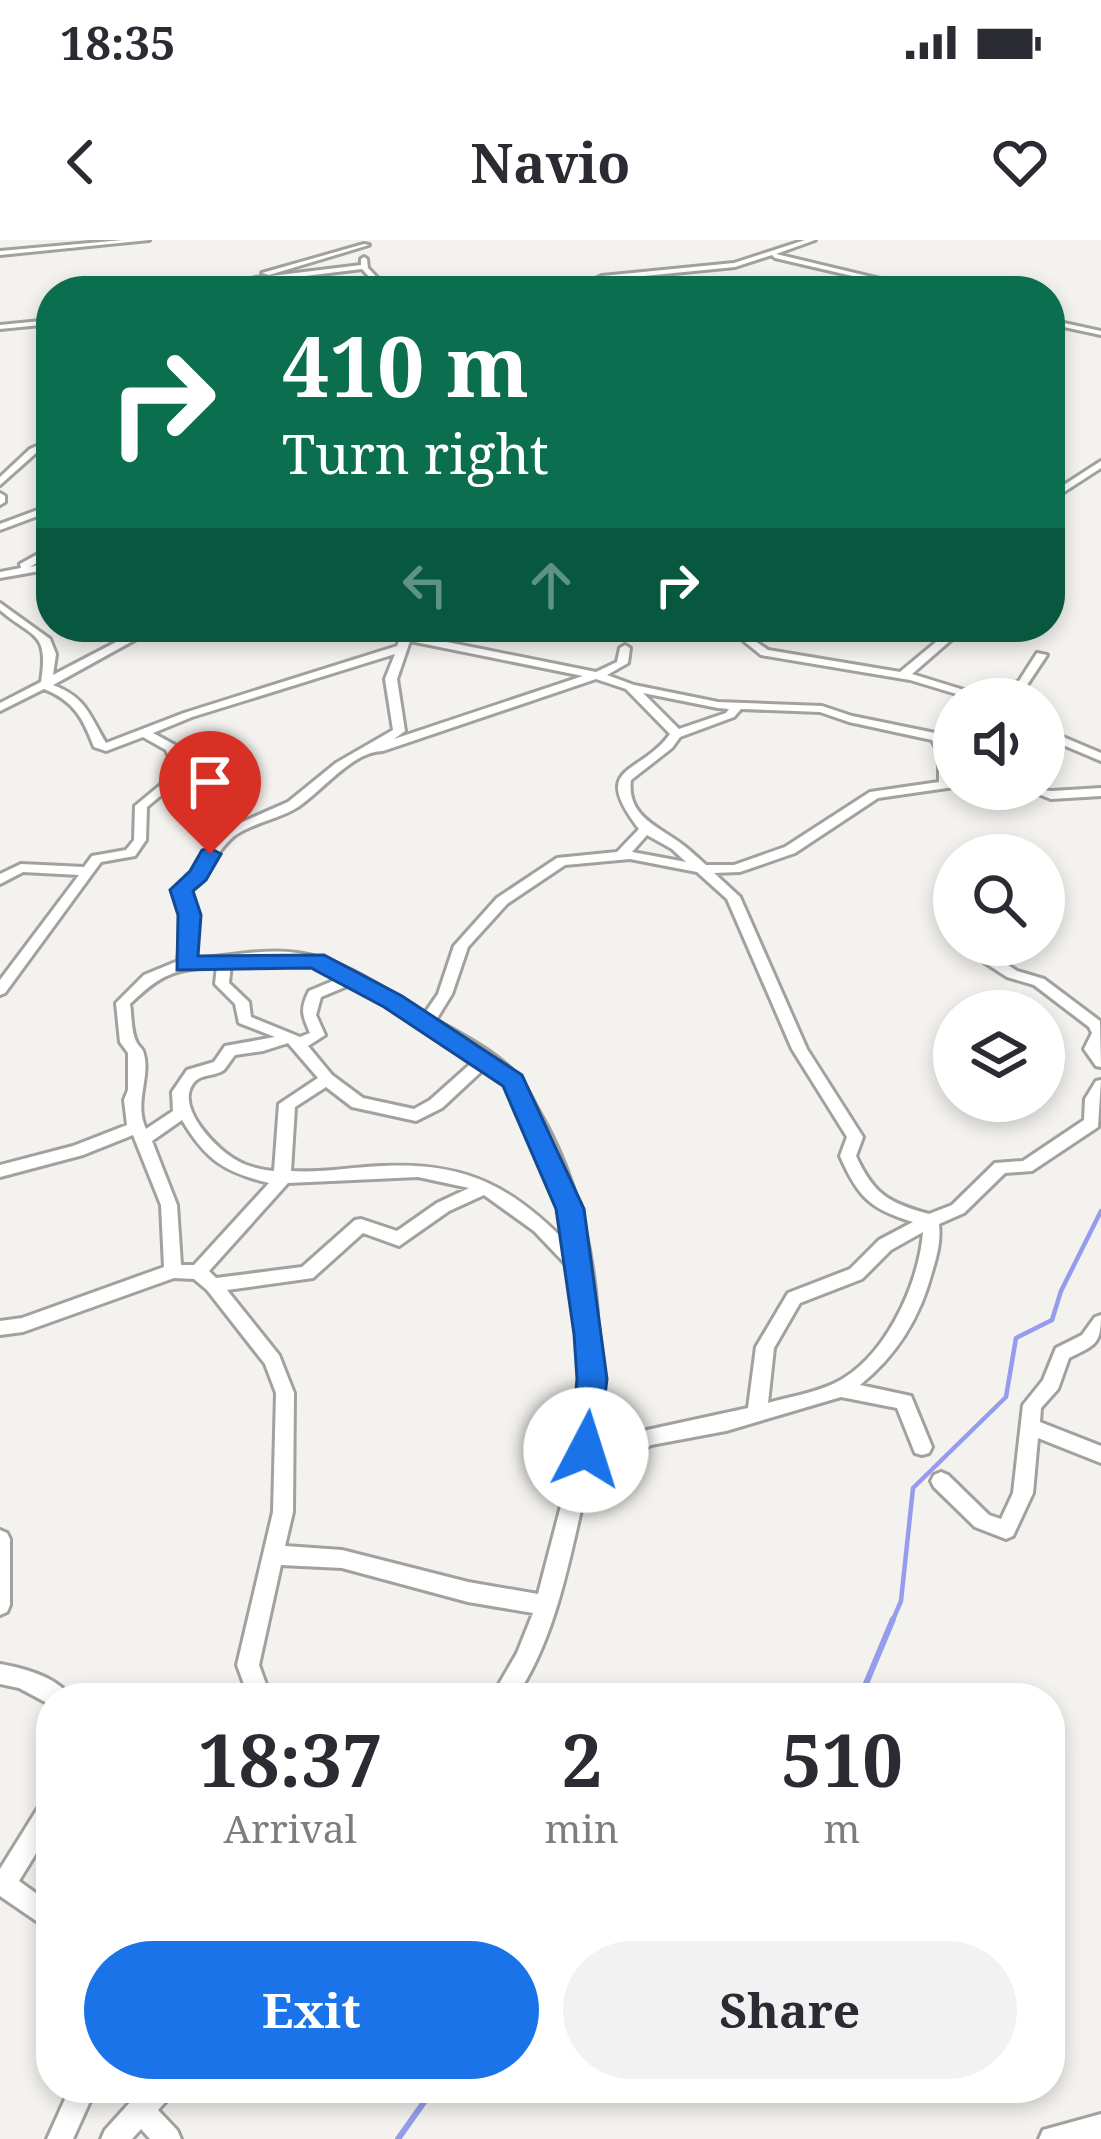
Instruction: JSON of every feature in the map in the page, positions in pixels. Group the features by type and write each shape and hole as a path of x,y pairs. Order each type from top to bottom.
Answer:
{"street":[{"path":"0,251 16,240"},
{"path":"0,251 146,240"},
{"path":"789,250 802,240"},
{"path":"622,276 735,265 812,240"},
{"path":"328,242 351,247"},
{"path":"266,276 266,272 366,243 364,267 372,276"},
{"path":"771,255 861,276"},
{"path":"292,276 364,267"},
{"path":"279,268 310,274"},
{"path":"0,327 36,323"},
{"path":"1065,325 1101,333"},
{"path":"0,482 36,450"},
{"path":"1065,488 1101,464"},
{"path":"0,527 36,514"},
{"path":"6,574 36,558"},
{"path":"6,574 36,569"},
{"path":"0,606 36,631"},
{"path":"46,686 49,642"},
{"path":"0,708 126,642"},
{"path":"46,686 74,697 101,746 147,734 388,642"},
{"path":"185,964 190,915 181,890 199,875 219,841 292,805 336,769 401,727 391,680 401,642"},
{"path":"428,642 596,675 630,687 737,706 822,709 933,736"},
{"path":"750,642 765,653 933,685"},
{"path":"902,676 943,642"},
{"path":"372,748 397,746 596,675 620,665 625,648"},
{"path":"1026,678 1041,655"},
{"path":"630,687 676,734"},
{"path":"737,706 730,715 676,734 671,744 637,763 626,781 630,811 733,897 800,1049 856,1137 848,1156 871,1199 877,1206 931,1221"},
{"path":"0,990 99,857 130,853 140,839 141,806 182,772 171,748 147,734"},
{"path":"1065,742 1101,757"},
{"path":"427,1022 446,994 458,948 502,901 562,861 622,855 705,869 735,869 790,850 874,795 933,786"},
{"path":"1065,794 1101,792"},
{"path":"622,855 646,829"},
{"path":"0,880 21,868 87,871"},
{"path":"173,1271 169,1205 132,1100 136,1052 127,1042 123,1003 149,978 185,964 306,958 427,1022 513,1081 570,1209 592,1379 580,1478 520,1674 513,1683"},
{"path":"224,962 221,982 242,1002 246,1022 295,1040 327,1079 358,1103 416,1115 436,1104 484,1059"},
{"path":"1000,966 1039,982 1095,1024 1099,1033 1092,1049 1101,1062"},
{"path":"352,979 316,991 310,1015 318,1035 230,1050 220,1066 192,1074 179,1095 194,1137 213,1157 241,1173 282,1179 408,1169 452,1175 486,1187 515,1205 581,1270"},
{"path":"205,1278 282,1179 287,1104 327,1079"},
{"path":"758,1414 766,1347 794,1298 856,1274 885,1245 958,1209 1001,1167 1026,1168 1075,1137 1092,1123 1093,1099 1101,1085"},
{"path":"0,1172 140,1133 182,1110"},
{"path":"0,1328 23,1325 173,1271 247,1284 307,1273 361,1226 399,1239 443,1207 486,1187"},
{"path":"580,1478 647,1438 758,1414 841,1389 896,1339 910,1318 933,1236 931,1221"},
{"path":"205,1278 273,1360 285,1393 284,1492 276,1555 248,1665 255,1683"},
{"path":"941,1481 982,1521 1006,1530 1023,1493 1032,1405 1051,1384 1062,1353 1084,1343 1101,1322"},
{"path":"841,1389 904,1402 922,1447"},
{"path":"1033,1428 1101,1455"},
{"path":"0,1539 0,1605"},
{"path":"276,1555 342,1558 468,1592 542,1605"},
{"path":"0,1674 36,1686"},
{"path":"36,1832 2,1887 36,1909"},
{"path":"60,2139 76,2103"},
{"path":"114,2139 145,2103"},
{"path":"139,2109 168,2139"},
{"path":"1052,2139 1101,2127"}],"waterway":[{"path":"892,1622 901,1601 913,1488 1006,1397 1016,1338 1052,1320 1061,1291 1101,1211"},
{"path":"866,1683 893,1619"},
{"path":"398,2139 423,2103"}],"route":[{"path":"210,854 199,875 181,890 190,915 185,964 315,961 393,1001 513,1081 554,1164 570,1209 592,1379 586,1450"}]}
